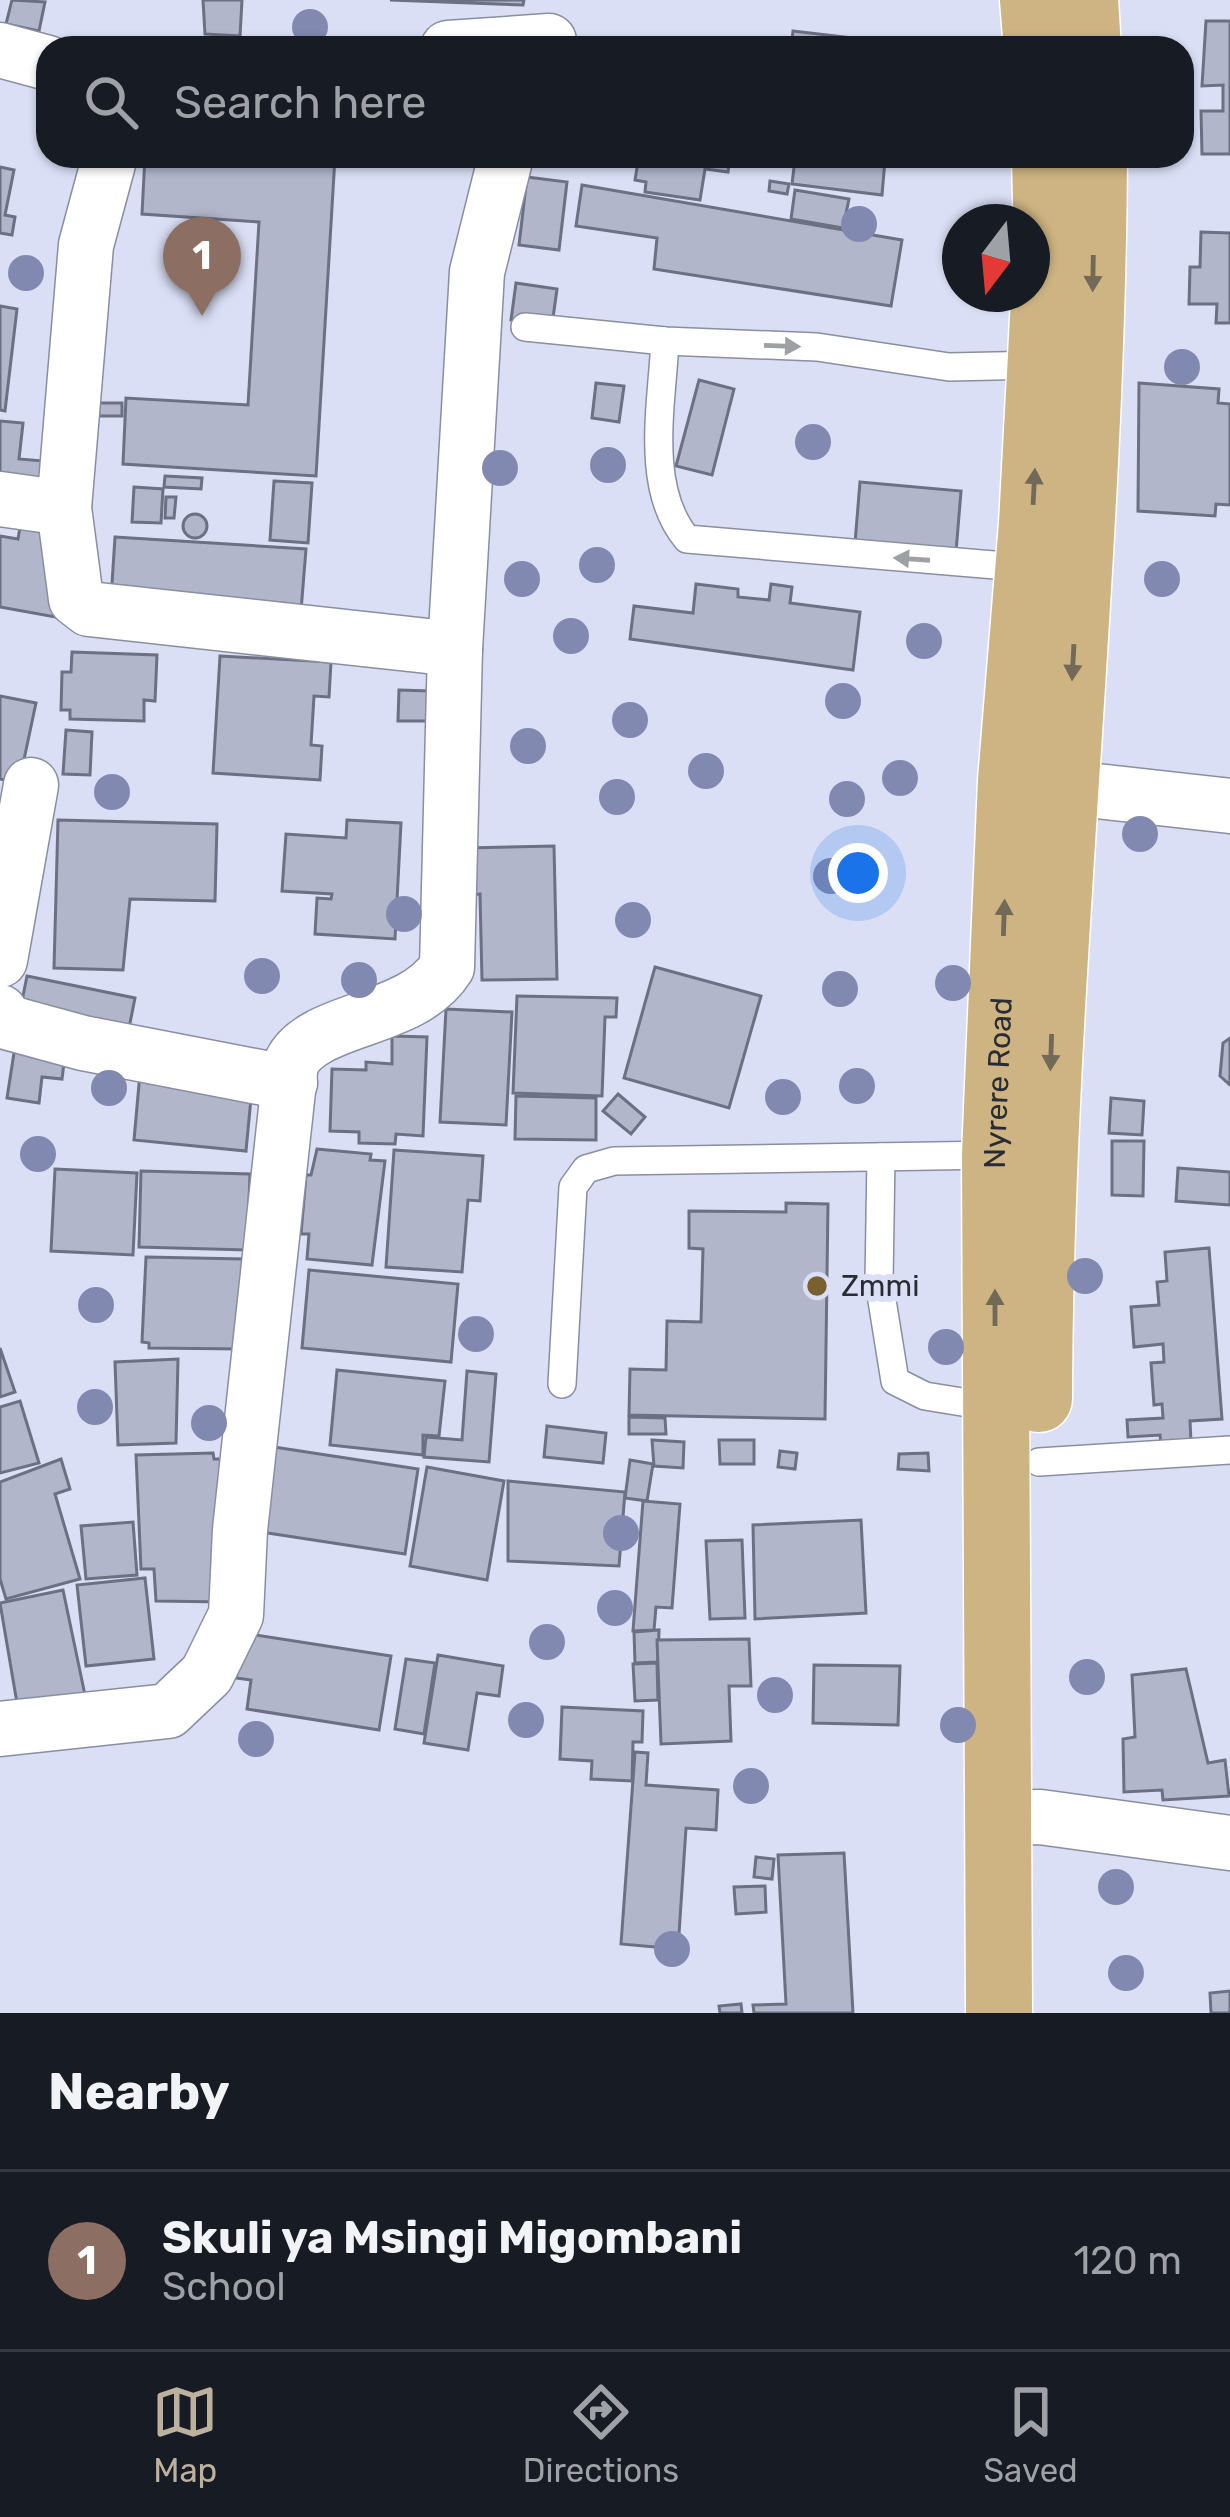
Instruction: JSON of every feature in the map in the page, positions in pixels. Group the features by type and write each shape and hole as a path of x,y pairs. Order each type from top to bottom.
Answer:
{"main road":[{"path":"1033,0 1036,36"},
{"path":"1085,0 1087,36"},
{"name":"Nyrere Road","path":"1039,784 1029,568 1045,168"},
{"name":"Nyrere Road","path":"999,2013 1020,1817 1025,1426 1021,1156 1039,784 1093,298 1094,168"},
{"name":"Nyrere Road","path":"1020,1817 1042,2013"}],"street":[{"path":"518,36 553,30"},
{"path":"0,50 36,60"},
{"path":"107,168 86,245 64,508 76,599 89,609 455,650"},
{"path":"0,1730 168,1711 207,1674 236,1615 239,1530 290,1083 298,1051 434,988 447,967 455,650 476,272 503,168"},
{"path":"0,499 64,508"},
{"path":"0,960 31,784"},
{"path":"1039,784 1230,806"},
{"path":"0,1012 6,1022 82,1043 290,1083"},
{"path":"1020,1817 1230,1843"}],"lane":[{"path":"525,328 665,341 817,347 949,367 1040,364"},
{"path":"665,341 662,485 675,525 687,539 1029,568"},
{"path":"562,1384 573,1187 586,1169 614,1161 1021,1156"},
{"path":"881,1157 879,1282 895,1381 925,1396 1025,1426 1230,1450"}],"building":[{"path":"12,0 45,2 39,31 6,24"},
{"path":"203,0 242,0 240,36 205,34"},
{"path":"390,0 524,0 523,5"},
{"path":"1206,21 1230,21 1230,154 1202,154 1201,111 1223,111 1223,85 1202,86"},
{"path":"793,31 836,36 792,36"},
{"path":"0,167 14,170 5,215 15,217 12,235 0,233"},
{"path":"144,168 334,168 316,476 123,464 126,398 248,405 259,222 142,214"},
{"path":"637,168 728,168 728,172 705,169 700,200 645,192 646,182 635,180"},
{"path":"794,168 884,168 882,195 792,184"},
{"path":"527,177 567,182 559,250 519,245"},
{"path":"770,181 789,184 787,194 769,191"},
{"path":"582,185 902,240 891,306 654,269 657,238 576,226"},
{"path":"795,190 849,199 843,228 791,219"},
{"path":"1201,232 1230,233 1230,323 1216,323 1217,304 1189,304 1190,267 1200,267"},
{"path":"516,283 557,289 552,325 511,320"},
{"path":"0,306 17,309 5,411 0,410"},
{"path":"699,380 734,389 712,475 676,466"},
{"path":"596,383 624,386 619,422 592,418"},
{"path":"1139,383 1219,389 1218,403 1230,404 1230,505 1216,504 1215,516 1138,511"},
{"path":"98,403 122,403 122,416 99,416"},
{"path":"0,421 23,423 19,459 44,461 40,496 0,496"},
{"path":"165,476 202,478 201,489 164,487"},
{"path":"274,481 312,483 308,543 270,540"},
{"path":"860,482 961,491 956,552 855,543"},
{"path":"134,487 163,489 161,523 132,522"},
{"path":"166,497 176,497 174,518 165,518"},
{"path":"23,510 60,517 61,618 0,607 0,536 18,539"},
{"path":"195,514 207,526 195,538 183,526"},
{"path":"115,537 306,549 301,611 111,599"},
{"path":"696,584 738,589 738,597 769,600 771,584 792,587 790,603 860,612 853,670 630,639 634,606 693,613"},
{"path":"72,652 157,655 155,701 144,700 144,721 70,719 70,710 61,710 62,672 71,672"},
{"path":"220,656 331,662 329,697 314,696 311,745 322,746 320,780 213,773"},
{"path":"399,690 430,691 429,721 398,721"},
{"path":"0,696 36,703 19,783 0,779"},
{"path":"66,730 92,732 90,775 63,774"},
{"path":"58,820 217,824 215,901 130,899 123,970 54,968"},
{"path":"347,820 401,823 395,939 315,934 317,898 331,899 332,894 282,891 286,834 346,838"},
{"path":"554,846 557,979 482,980 480,894 467,895 466,848"},
{"path":"655,967 761,996 729,1108 624,1078"},
{"path":"27,976 135,998 126,1043 18,1021"},
{"path":"517,996 617,998 616,1017 605,1017 602,1096 513,1093"},
{"path":"446,1009 512,1012 506,1125 440,1122"},
{"path":"392,1036 427,1037 423,1136 396,1134 395,1144 359,1143 359,1132 330,1131 332,1069 366,1070 366,1062 392,1064"},
{"path":"1230,1038 1230,1085 1220,1076 1223,1043"},
{"path":"16,1040 65,1055 62,1079 42,1077 39,1103 7,1098"},
{"path":"141,1062 253,1077 246,1151 134,1140"},
{"path":"618,1094 645,1117 631,1134 603,1111"},
{"path":"516,1096 596,1098 596,1140 515,1139"},
{"path":"1111,1098 1144,1101 1142,1135 1109,1133"},
{"path":"1112,1141 1144,1141 1143,1196 1112,1195"},
{"path":"317,1149 371,1154 370,1160 385,1161 372,1265 307,1259 309,1234 301,1234 306,1175 311,1175"},
{"path":"394,1150 483,1156 480,1201 468,1200 462,1272 386,1267"},
{"path":"1178,1168 1230,1172 1230,1205 1176,1201"},
{"path":"55,1169 137,1173 133,1255 51,1251"},
{"path":"141,1171 250,1174 247,1250 139,1247"},
{"path":"786,1203 828,1204 825,1419 629,1415 630,1369 666,1370 667,1321 701,1322 703,1249 689,1248 689,1211 786,1212"},
{"path":"1209,1248 1222,1419 1190,1421 1191,1442 1161,1444 1160,1435 1128,1437 1127,1420 1163,1418 1162,1404 1154,1405 1151,1363 1164,1362 1163,1344 1134,1347 1131,1307 1159,1305 1157,1282 1167,1281 1165,1252"},
{"path":"146,1257 243,1259 242,1349 149,1348 149,1343 142,1342"},
{"path":"309,1270 458,1284 451,1362 302,1348"},
{"path":"0,1348 15,1392 0,1397"},
{"path":"178,1359 176,1443 118,1445 115,1362"},
{"path":"337,1370 445,1381 439,1436 423,1435 423,1455 330,1445"},
{"path":"467,1371 496,1374 489,1462 424,1457 426,1437 462,1440"},
{"path":"20,1401 39,1463 0,1473 0,1407"},
{"path":"629,1417 665,1418 666,1434 629,1434"},
{"path":"547,1426 606,1433 603,1463 544,1457"},
{"path":"652,1440 684,1442 683,1468 654,1466"},
{"path":"719,1440 754,1440 754,1464 720,1464"},
{"path":"274,1447 418,1469 405,1554 261,1532"},
{"path":"780,1451 797,1453 795,1469 778,1467"},
{"path":"213,1453 214,1459 232,1459 225,1602 156,1601 154,1569 141,1569 136,1455"},
{"path":"928,1453 929,1471 898,1469 899,1454"},
{"path":"61,1459 70,1489 55,1494 80,1579 6,1599 0,1579 0,1482"},
{"path":"630,1460 653,1464 647,1501 625,1498"},
{"path":"427,1467 504,1481 487,1580 410,1566"},
{"path":"508,1481 625,1492 619,1566 508,1561"},
{"path":"643,1501 680,1504 672,1608 656,1607 654,1630 633,1631"},
{"path":"861,1520 866,1613 755,1619 753,1525"},
{"path":"133,1522 137,1575 86,1579 81,1526"},
{"path":"742,1540 745,1618 710,1619 706,1541"},
{"path":"145,1578 154,1659 86,1666 77,1585"},
{"path":"63,1590 85,1695 18,1709 0,1603"},
{"path":"659,1630 658,1662 635,1663 634,1632"},
{"path":"243,1633 391,1656 379,1730 247,1709 251,1680 236,1678"},
{"path":"749,1639 751,1686 729,1686 731,1741 661,1744 657,1640"},
{"path":"438,1655 503,1666 499,1696 477,1693 468,1750 424,1743"},
{"path":"406,1659 435,1663 424,1734 395,1729"},
{"path":"657,1663 658,1700 635,1701 633,1664"},
{"path":"814,1665 900,1666 898,1725 813,1723"},
{"path":"1186,1669 1208,1763 1225,1760 1229,1796 1163,1800 1162,1790 1124,1792 1123,1739 1135,1737 1132,1675"},
{"path":"562,1707 643,1711 642,1742 633,1742 632,1781 591,1779 592,1761 560,1759"},
{"path":"635,1752 648,1753 646,1785 718,1790 716,1830 686,1828 678,1949 621,1944"},
{"path":"844,1853 853,2013 754,2013 753,2005 786,2004 778,1855"},
{"path":"756,1857 774,1859 772,1879 754,1877"},
{"path":"765,1886 766,1912 736,1914 734,1887"},
{"path":"1230,1991 1230,2013 1211,2013 1210,1993"},
{"path":"741,2004 742,2013 720,2013 719,2006"}],"place":[{"name":"Skuli ya Msingi Migombani","path":"202,316"},
{"name":"Zmmi","path":"817,1286"}]}
